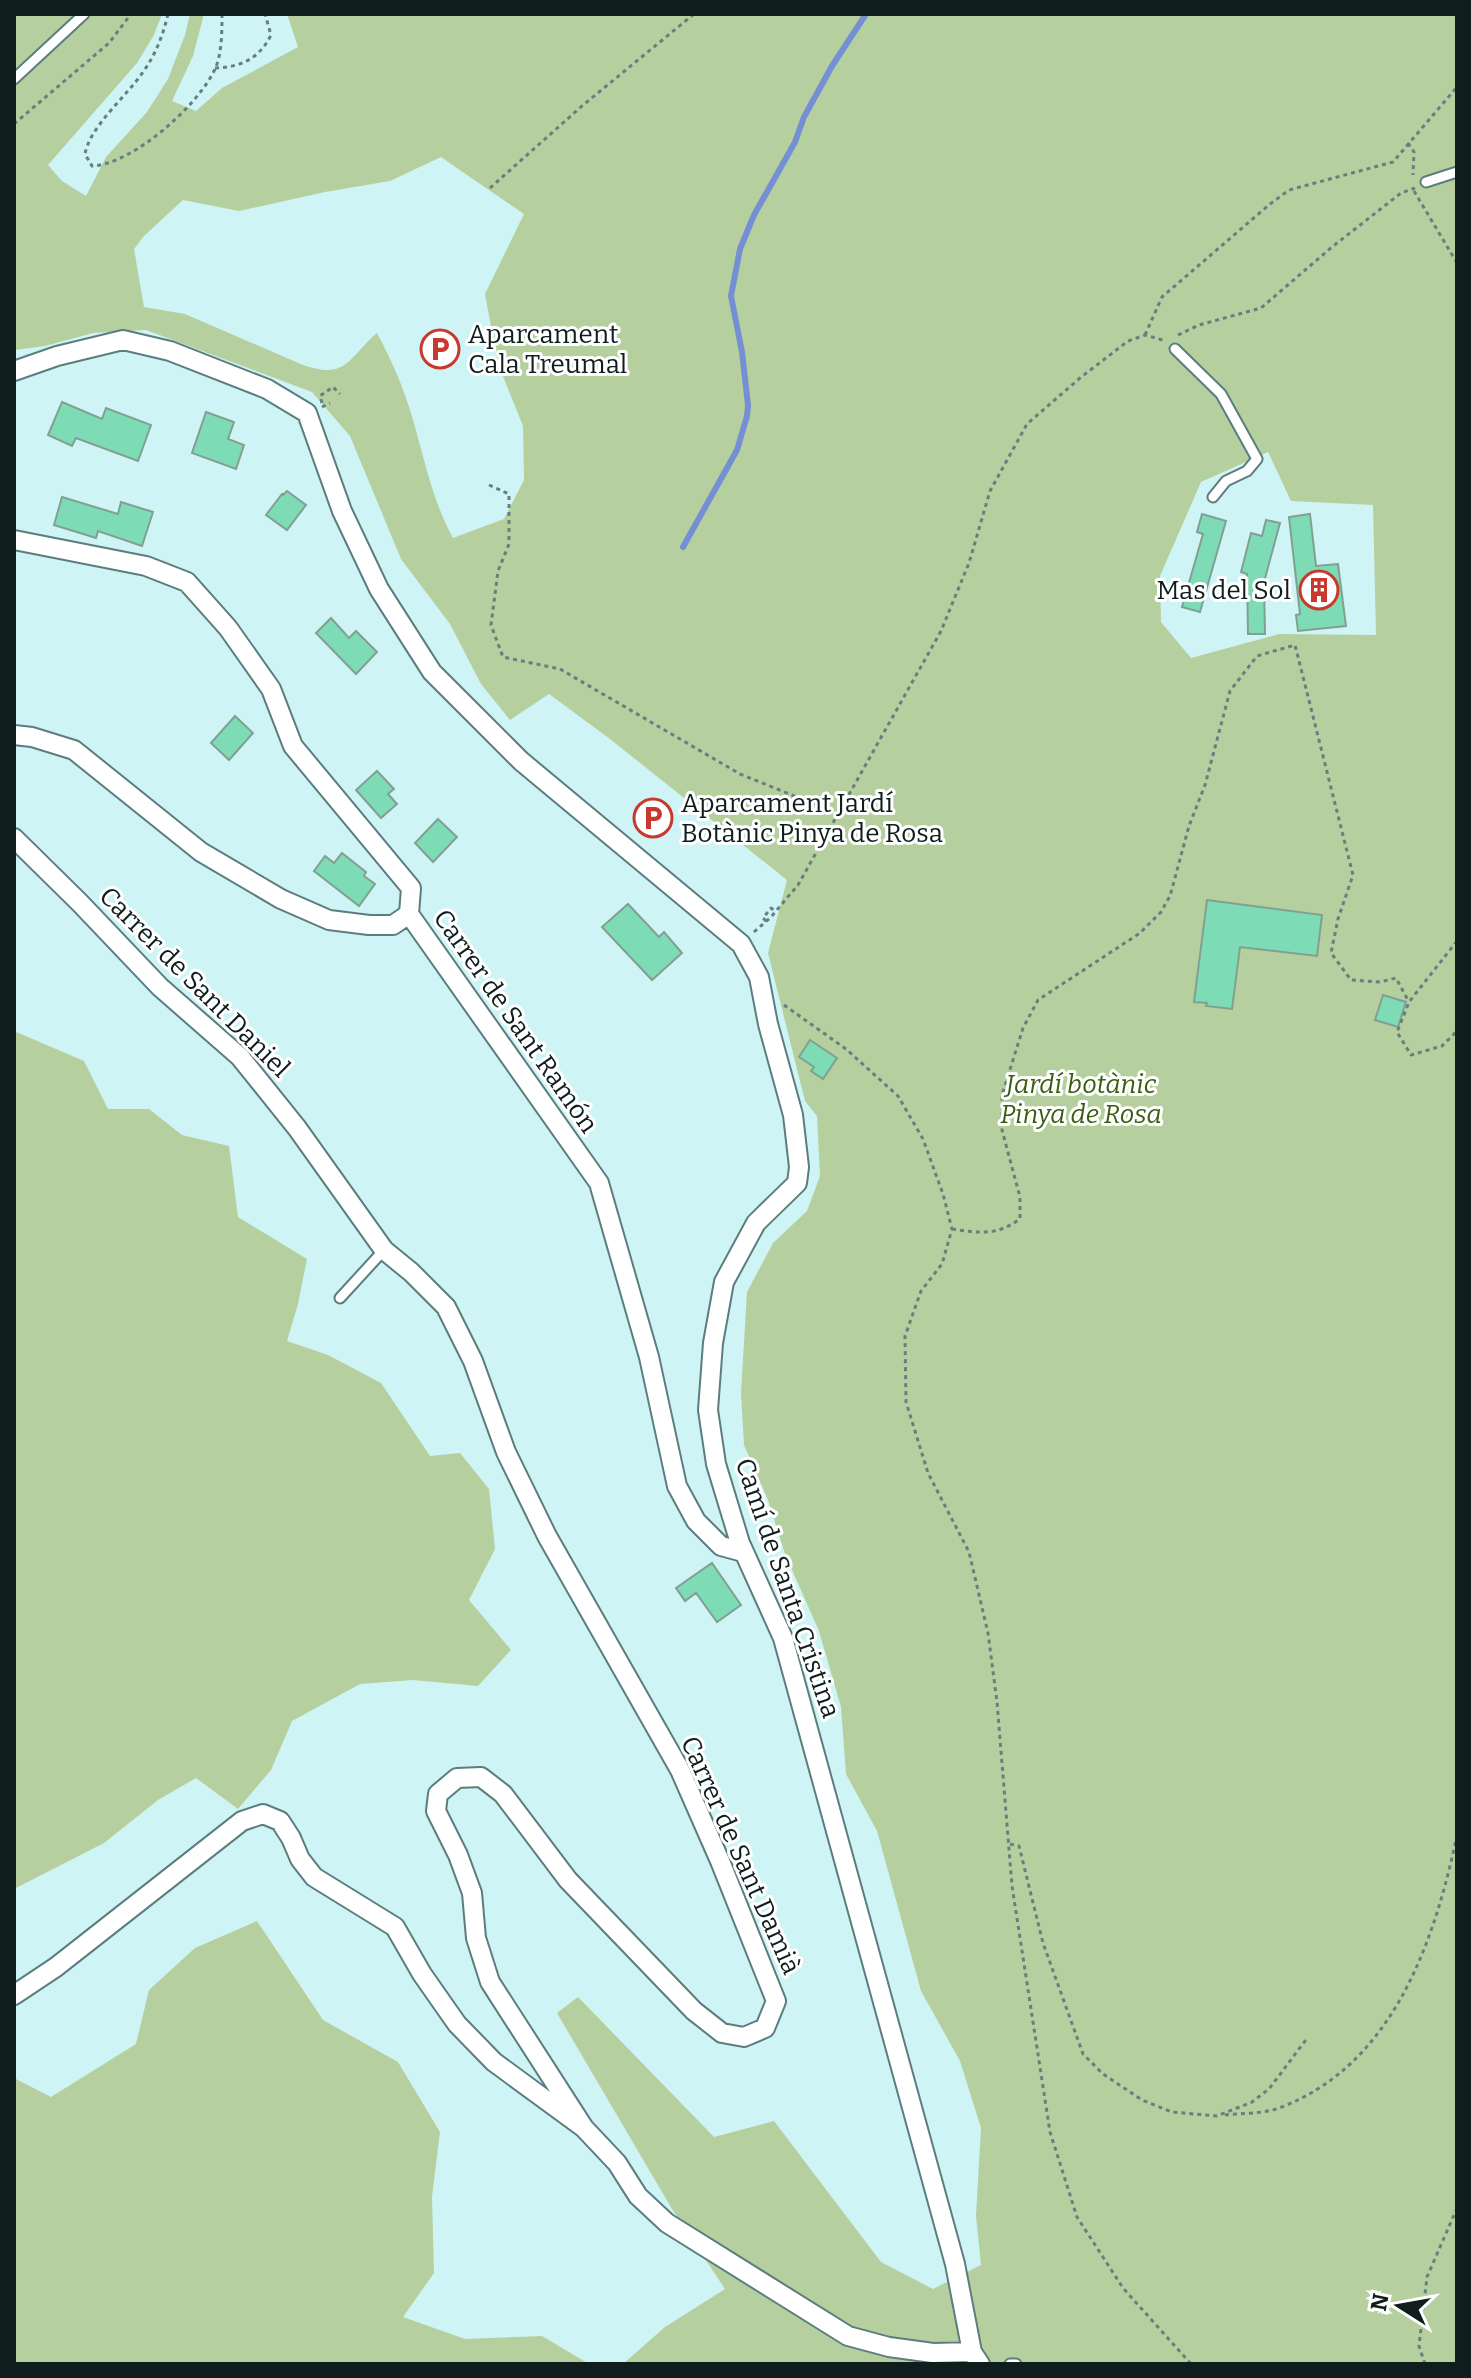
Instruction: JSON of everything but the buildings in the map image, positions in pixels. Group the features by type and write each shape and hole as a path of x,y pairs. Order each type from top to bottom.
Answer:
{"street":[{"name":"Camí de Santa Cristina","path":"14,371 57,356 123,340 170,351 267,389 307,413 342,511 379,589 432,672 521,761 741,944 759,977 768,1024 793,1115 799,1167 797,1183 756,1223 724,1282 713,1343 708,1410 716,1464 743,1552 783,1638 819,1761 955,2264 976,2358"},
{"name":"Carrer de Sant Ramón","path":"14,540 146,566 187,582 228,628 271,689 293,746 411,888 409,914 599,1183 649,1357 677,1486 696,1521 721,1546 743,1552"},
{"path":"14,735 32,737 74,750 201,852 281,899 329,920 369,925 393,925 409,914"},
{"name":"Carrer de Sant Daniel","path":"14,838 160,987 240,1057 297,1128 384,1250"},
{"name":"Carrer de Sant Damià","path":"384,1250 446,1307 473,1361 506,1452 547,1536 680,1770 726,1874 776,2001 765,2028 744,2037 722,2033 694,2011 568,1880 503,1794 481,1777 457,1778 438,1794 436,1811 458,1855 472,1893 476,1938 490,1982 584,2128"},
{"path":"14,1995 56,1967 242,1821 263,1814 280,1821 300,1859 314,1877 395,1927 422,1974 457,2024 494,2062 584,2128 617,2163 638,2196 667,2223 848,2336 889,2347 976,2358"}],"lane":[{"path":"14,79 84,14"},
{"path":"1426,182 1457,172"},
{"path":"1175,349 1221,394 1257,459 1247,471 1226,481 1213,497"},
{"path":"340,1298 384,1250"}],"path":[{"path":"14,124 109,43 131,14"},
{"path":"168,14 162,37 143,72 91,135 85,154 92,166 118,160 178,118 197,96 215,68 222,14"},
{"path":"215,68 246,63 263,51 271,35 265,14"},
{"path":"490,188 582,106 694,14"},
{"path":"1145,335 1162,297 1289,190 1393,162 1457,87"},
{"path":"1408,143 1414,152 1413,189 1457,263"},
{"path":"1165,341 1199,325 1261,308 1401,193 1426,182"},
{"path":"741,944 798,885 941,631 969,563 990,491 1027,424 1128,341 1145,335 1165,341 1175,349"},
{"path":"323,406 320,396 333,387 340,394"},
{"path":"489,485 509,494 509,544 498,571 491,625 503,657 560,669 740,774 839,814"},
{"path":"952,1229 983,1234 1005,1229 1020,1219 1020,1197 1002,1130 1002,1095 1023,1028 1038,1000 1140,933 1161,912 1170,896 1189,826 1205,785 1230,691 1257,656 1295,645 1324,756 1353,875 1338,919 1331,953 1351,980 1380,982 1396,978 1409,1002"},
{"path":"1457,941 1409,1002 1397,1032 1411,1055 1442,1046 1457,1031"},
{"path":"761,989 846,1049 898,1096 923,1139 943,1194 952,1229 942,1264 921,1291 905,1336 906,1402 928,1473 969,1552 988,1633 997,1702 1012,1886 1050,2132 1077,2217 1123,2288 1191,2364"},
{"path":"1008,1843 1019,1846 1043,1943 1083,2054 1103,2074 1142,2100 1172,2112 1217,2116 1277,2109 1330,2083 1356,2060 1410,1983 1437,1916 1457,1835"},
{"path":"1217,2116 1252,2102 1269,2089 1308,2037"},
{"path":"1425,2364 1419,2346 1427,2277 1457,2208"}],"green space":[{"name":"Jardí botànic Pinya de Rosa","path":"14,14 162,14 154,35 137,63 48,165 62,181 86,196 106,157 147,112 168,79 190,14 203,14 203,18 193,56 172,101 196,111 222,88 298,47 287,14 1457,14 1457,2364 623,2364 665,2327 725,2289 672,2209 557,2013 578,1997 714,2137 774,2121 881,2262 933,2289 981,2265 976,2216 981,2128 960,2061 921,1991 877,1831 846,1774 841,1707 819,1631 785,1554 768,1500 744,1445 741,1393 747,1292 773,1243 807,1211 820,1176 817,1116 805,1101 768,953 787,880 549,694 510,720 481,684 450,624 401,559 350,436 312,392 146,330 93,333 45,346 14,350","holes":["441,157 524,214 485,294 498,364 523,426 524,480 504,519 453,538 432,489 406,397 377,333 352,359 338,368 329,370 303,365 185,314 144,307 134,249 183,200 239,211 390,181","1268,452 1291,501 1373,505 1376,635 1279,634 1191,658 1161,622 1160,576 1201,482"]},
{"path":"14,1031 84,1061 108,1109 149,1109 182,1135 229,1146 238,1217 307,1259 287,1341 328,1355 381,1383 430,1456 460,1453 489,1489 495,1549 469,1600 511,1650 478,1686 413,1680 360,1684 292,1721 271,1770 238,1809 196,1778 158,1800 104,1843 14,1889"},
{"path":"257,1921 323,2020 398,2062 440,2132 432,2197 434,2273 403,2317 465,2339 542,2336 589,2364 14,2364 14,2078 51,2097 136,2044 149,1990 195,1948"}],"waterway":[{"path":"683,547 737,450 747,416 742,352 731,296 740,249 754,215 795,142 804,117 866,14"}],"place":[{"name":"Aparcament Cala Treumal","path":"440,349"},
{"name":"Mas del Sol","path":"1319,590"},
{"name":"Aparcament Jardí Botànic Pinya de Rosa","path":"653,818"}]}
